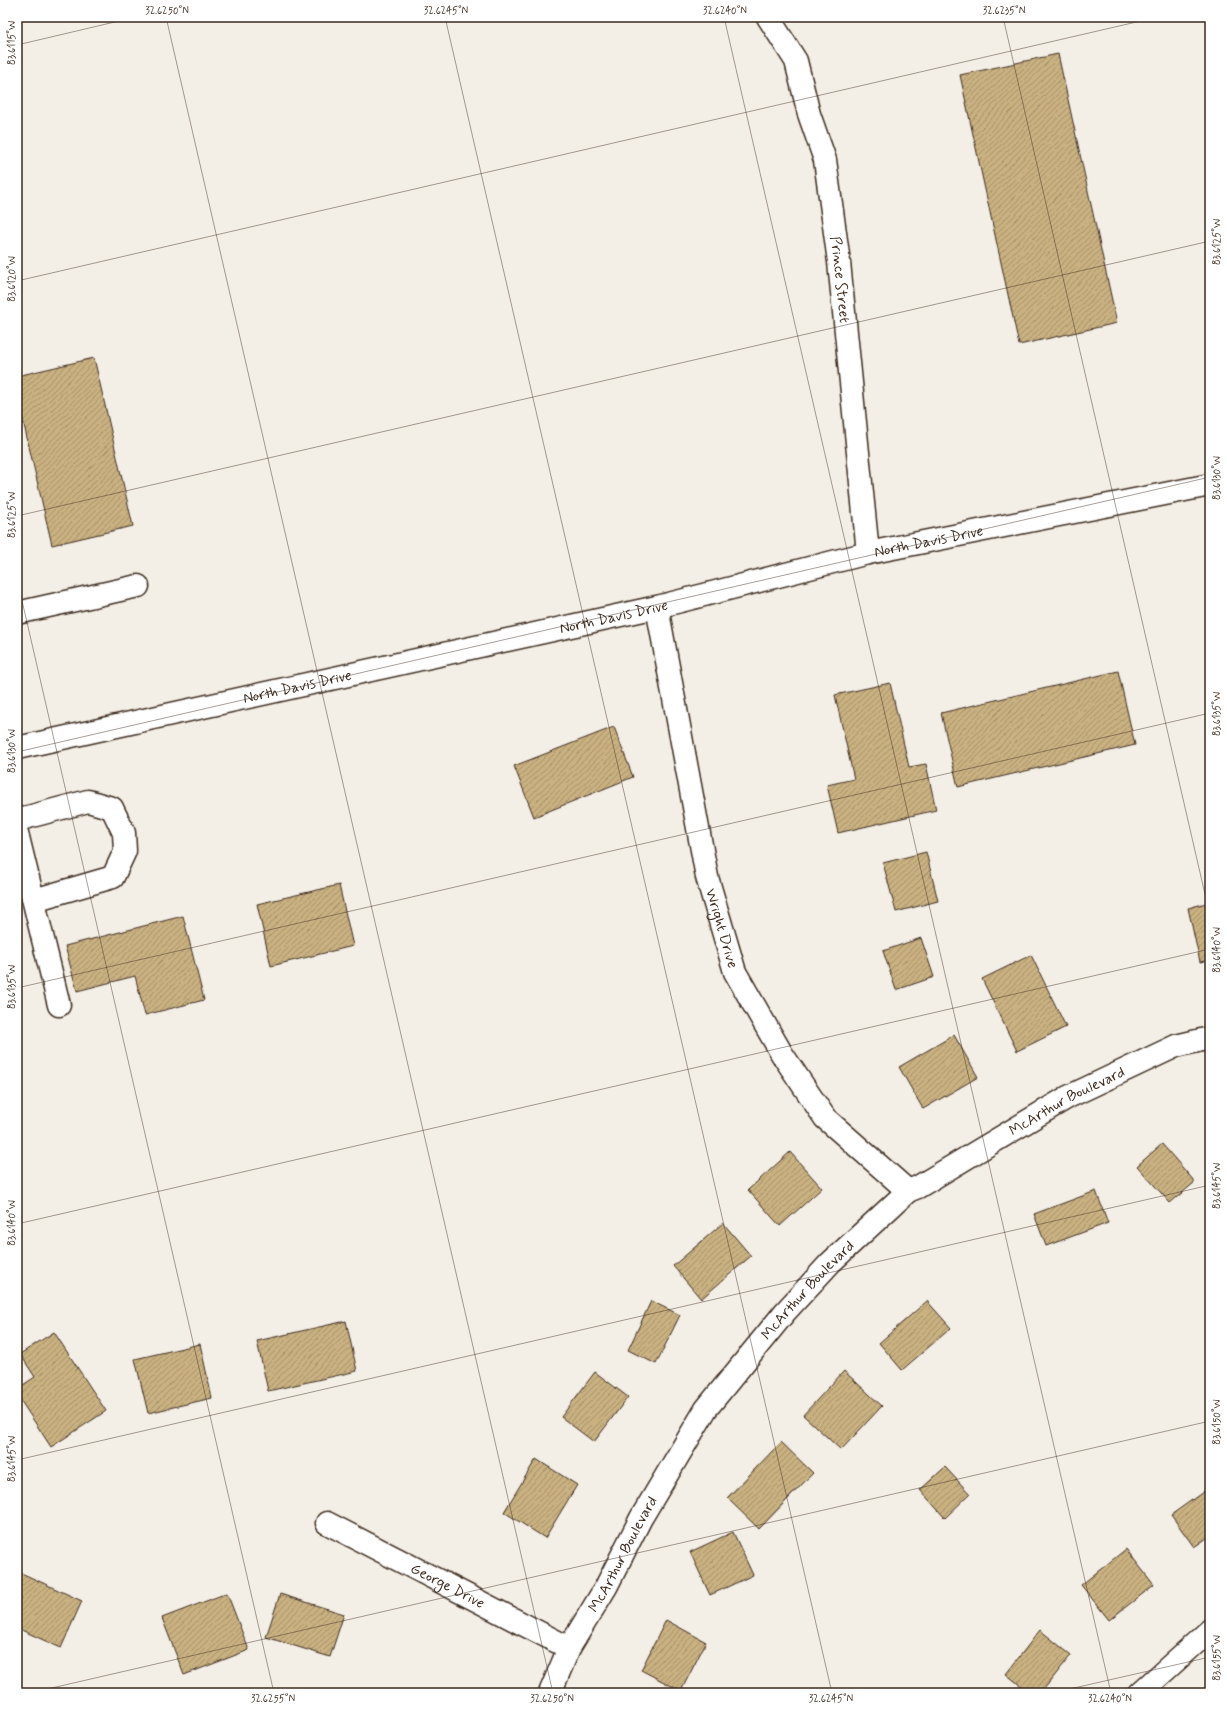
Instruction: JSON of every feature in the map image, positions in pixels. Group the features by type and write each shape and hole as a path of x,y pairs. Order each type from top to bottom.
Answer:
{"street":[{"name":"Prince Street","path":"768,17 796,61 809,114 825,160 839,262 868,554"},
{"name":"North Davis Drive","path":"17,748 657,607 868,554 1210,485"},
{"path":"17,613 138,586"},
{"name":"Wright Drive","path":"657,607 706,877 735,972 782,1054 825,1118 908,1191"},
{"path":"17,820 88,801 112,808 124,833 125,851 113,877 34,900"},
{"path":"17,833 58,1005"},
{"name":"McArthur Boulevard","path":"550,1693 569,1648 606,1587 642,1518 706,1409 785,1312 830,1263 908,1191 918,1187 1068,1097 1176,1046 1210,1038"},
{"name":"George Drive","path":"327,1523 569,1648"},
{"path":"1140,1693 1210,1630"}],"building":[{"path":"1058,54 1117,323 1019,345 960,75"},
{"path":"94,358 133,526 52,545 17,395 17,376"},
{"path":"1118,671 1135,745 958,787 941,713"},
{"path":"890,683 909,767 926,764 936,810 838,833 827,785 854,779 835,695"},
{"path":"614,727 633,777 534,817 514,766"},
{"path":"926,852 938,901 896,912 883,863"},
{"path":"339,885 353,946 271,966 257,904"},
{"path":"1210,902 1210,960 1200,962 1188,908"},
{"path":"183,916 204,1000 145,1015 135,976 77,991 65,946"},
{"path":"921,938 934,977 896,990 883,951"},
{"path":"1031,955 1066,1027 1017,1051 982,979"},
{"path":"954,1035 978,1077 923,1109 899,1067"},
{"path":"1162,1144 1195,1182 1170,1203 1137,1166"},
{"path":"790,1152 822,1188 780,1226 748,1190"},
{"path":"1096,1191 1108,1223 1046,1246 1034,1214"},
{"path":"723,1223 751,1256 701,1299 673,1266"},
{"path":"651,1301 680,1315 656,1364 628,1350"},
{"path":"927,1301 951,1328 902,1370 879,1343"},
{"path":"346,1321 357,1371 268,1391 257,1341"},
{"path":"54,1332 106,1411 51,1447 17,1395 17,1389 35,1377 20,1354"},
{"path":"200,1344 212,1398 148,1413 135,1359"},
{"path":"844,1371 882,1406 841,1450 803,1415"},
{"path":"595,1372 628,1397 594,1442 561,1417"},
{"path":"781,1442 813,1473 759,1529 727,1498"},
{"path":"536,1459 577,1485 545,1538 504,1512"},
{"path":"945,1467 970,1494 945,1518 920,1490"},
{"path":"1210,1487 1210,1536 1194,1547 1171,1515"},
{"path":"733,1532 753,1575 710,1595 690,1552"},
{"path":"1126,1549 1154,1585 1109,1620 1081,1585"},
{"path":"17,1571 82,1601 61,1648 17,1628"},
{"path":"227,1593 249,1650 184,1675 162,1618"},
{"path":"280,1594 344,1614 330,1657 266,1637"},
{"path":"666,1620 706,1642 681,1691 641,1670"},
{"path":"1040,1630 1071,1655 1041,1693 1030,1693 1006,1674"}]}
